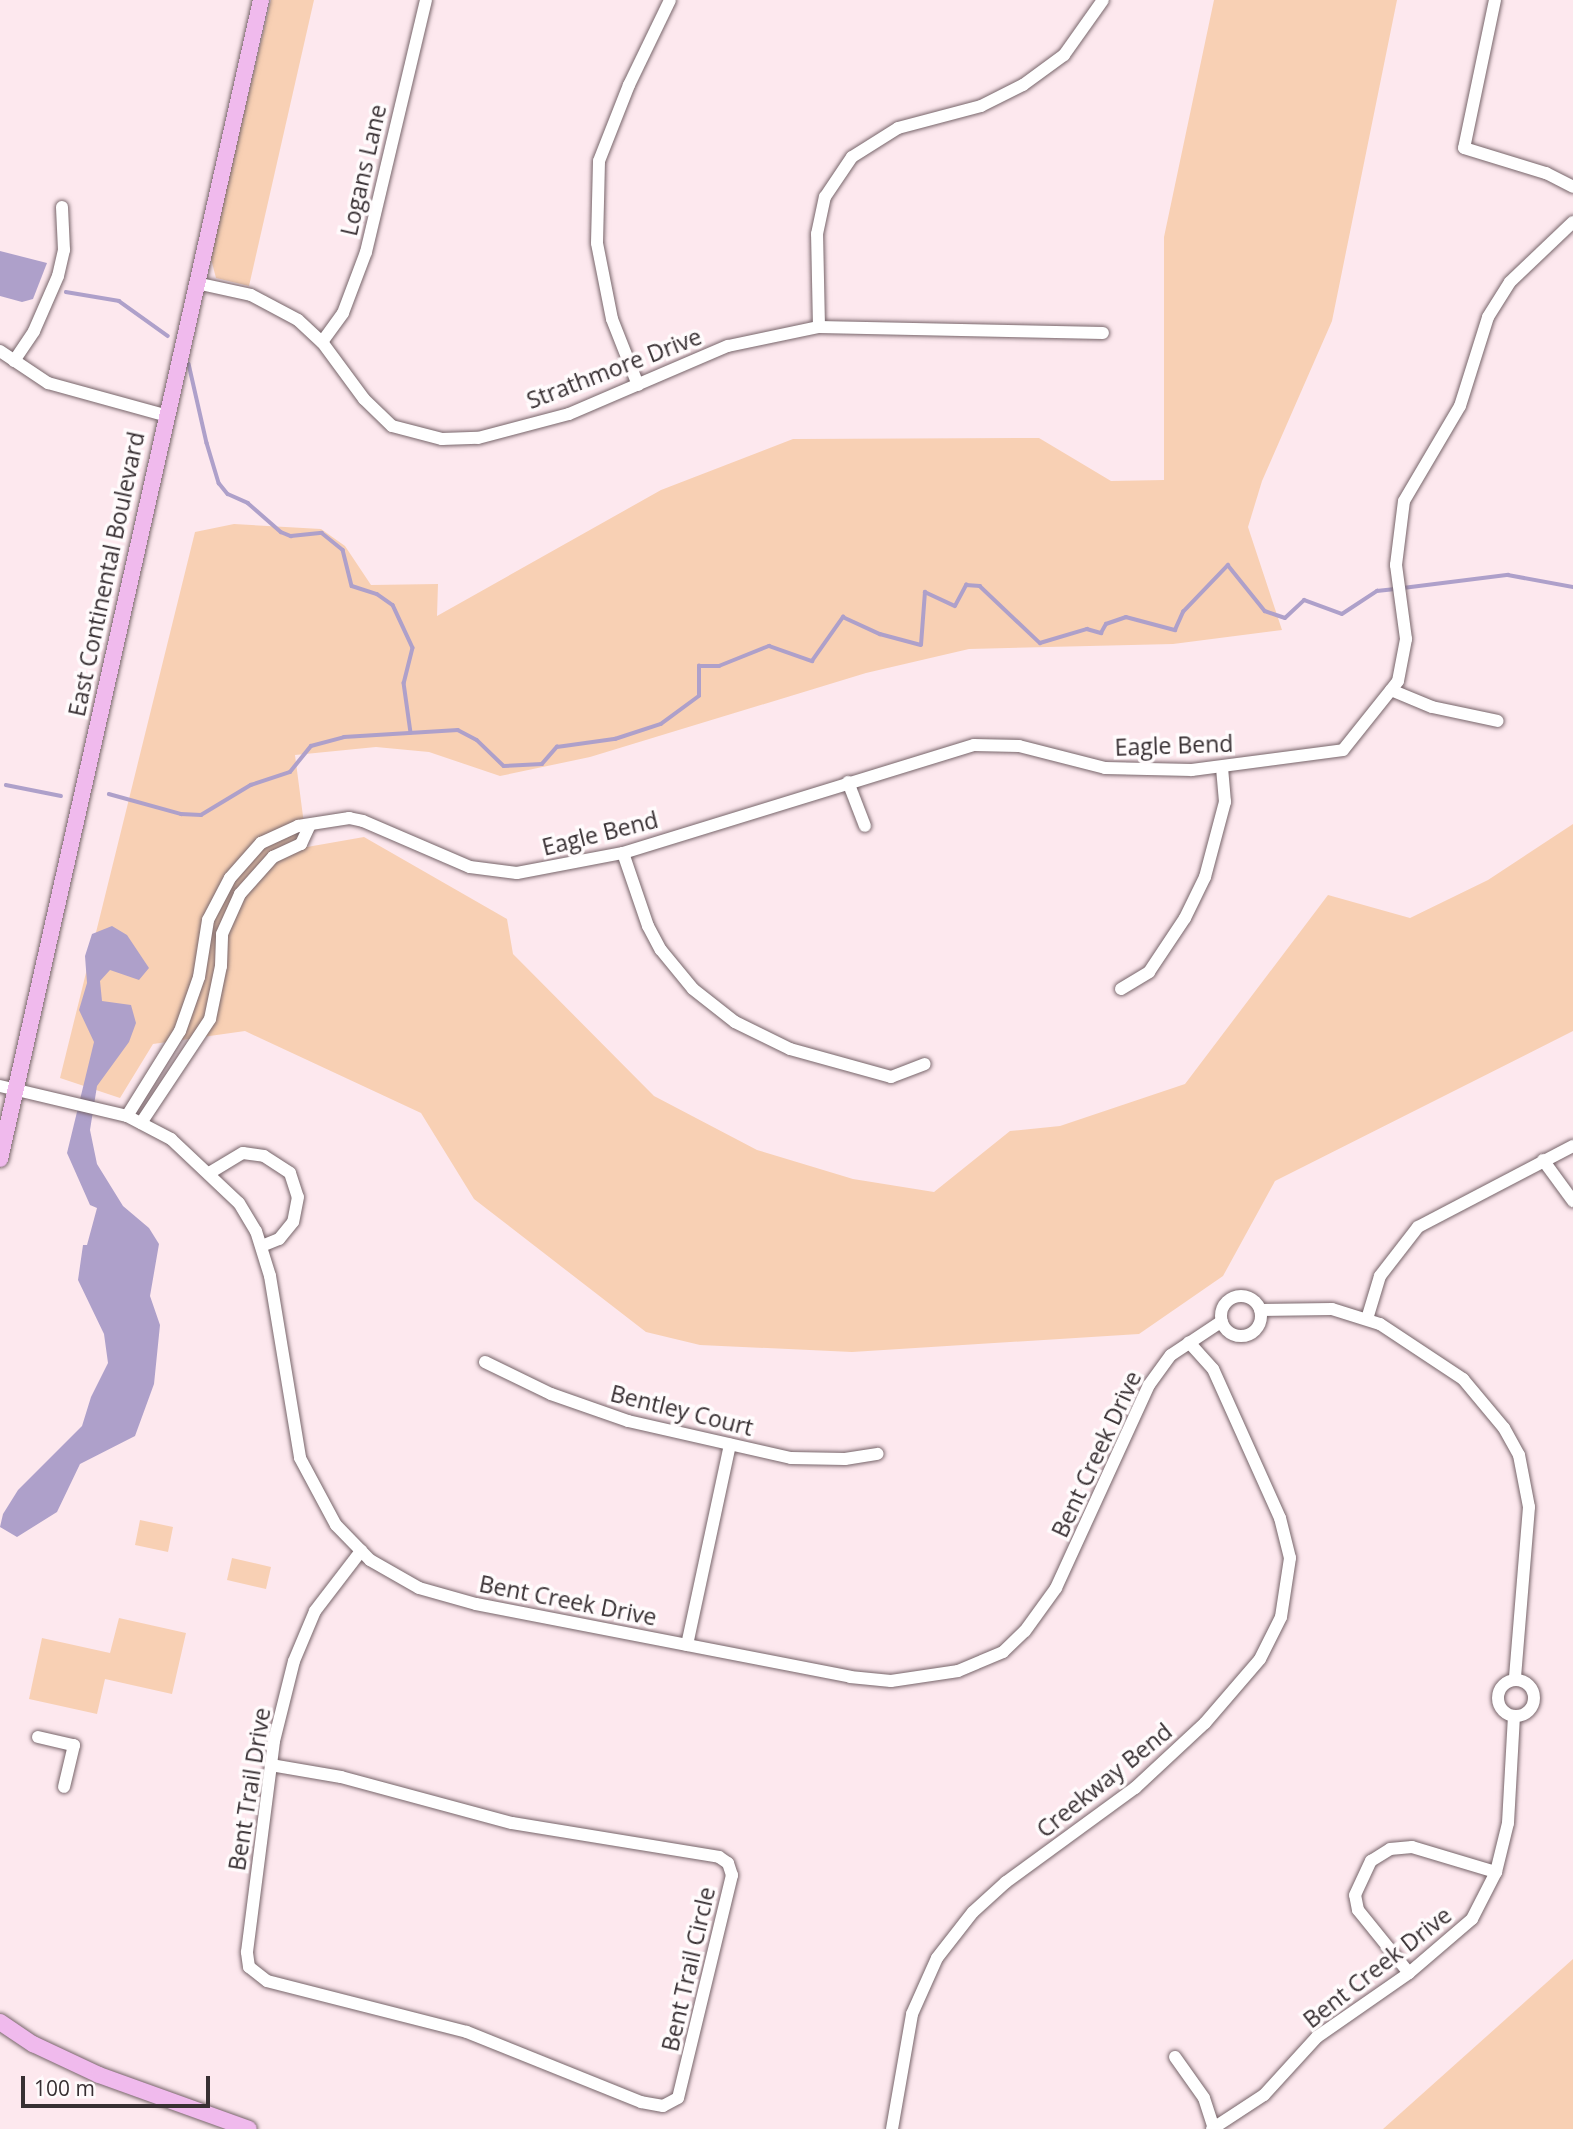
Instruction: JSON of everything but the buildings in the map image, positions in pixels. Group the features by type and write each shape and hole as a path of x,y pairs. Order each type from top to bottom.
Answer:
{"main road":[{"name":"East Continental Boulevard","path":"0,1159 7,1087 261,0"},
{"path":"0,2022 33,2044 99,2075 249,2129"}],"street":[{"name":"Logans Lane","path":"322,341 343,313 366,252 426,0"},
{"path":"638,385 612,319 601,268 597,243 599,161 628,85 670,0"},
{"path":"819,327 817,234 825,197 852,157 871,141 898,128 981,106 1023,85 1064,55 1103,0"},
{"path":"1495,0 1464,148 1546,173 1573,187"},
{"path":"14,361 34,331 58,276 65,239 62,207"},
{"name":"Eagle Bend","path":"127,1116 184,1022 199,976 208,920 230,878 261,843 298,826 309,827 349,818 363,821 470,867 517,873 623,853 974,745 1019,746 1105,768 1222,767 1343,750 1398,681 1406,639 1396,565 1404,501 1460,406 1488,317 1510,282 1573,222"},
{"name":"Strathmore Drive","path":"196,283 251,295 298,320 322,341 363,399 392,426 442,439 478,438 569,414 727,346 819,327 1103,333"},
{"path":"0,351 48,383 78,395 164,415"},
{"path":"1391,690 1432,707 1498,721"},
{"path":"1121,989 1149,972 1185,918 1205,877 1225,802 1222,767"},
{"path":"848,782 865,826"},
{"path":"141,1123 210,1019 222,934 240,894 273,857 301,844 309,827"},
{"path":"623,853 648,926 661,950 693,989 734,1022 790,1049 891,1077 925,1065"},
{"name":"Bent Creek Drive","path":"7,1087 103,1108 127,1116 171,1139 211,1172 239,1203 262,1246 300,1458 336,1525 361,1551 419,1588 476,1604 687,1645 891,1681 958,1671 1003,1651 1026,1631 1056,1588 1149,1385 1171,1355 1222,1321"},
{"path":"1367,1319 1380,1276 1418,1227 1573,1146"},
{"path":"211,1172 243,1153 264,1156 290,1173 298,1197 293,1222 279,1239 262,1246"},
{"path":"1543,1160 1573,1201"},
{"path":"1238,1296 1251,1299 1260,1310 1259,1323 1244,1335 1230,1332 1222,1321 1222,1308 1238,1296"},
{"path":"1260,1310 1297,1306 1367,1319 1463,1379 1497,1419 1519,1455 1529,1507 1515,1679"},
{"name":"Creekway Bend","path":"892,2129 912,2014 937,1958 973,1912 1006,1882 1135,1788 1205,1723 1260,1659 1281,1617 1290,1558 1280,1518 1213,1369 1189,1342"},
{"name":"Bentley Court","path":"485,1362 551,1394 628,1421 730,1445 791,1458 845,1459 878,1454"},
{"path":"687,1645 730,1445"},
{"name":"Bent Trail Drive","path":"251,1970 247,1952 271,1765 304,1632 333,1584 361,1551"},
{"path":"1515,1679 1531,1686 1534,1699 1527,1713 1514,1716 1502,1710 1497,1698 1503,1684 1515,1679"},
{"name":"Bent Creek Drive","path":"1213,2129 1264,2095 1337,2021 1409,1973 1472,1919 1496,1872 1508,1823 1514,1716"},
{"path":"38,1737 74,1745 64,1787"},
{"name":"Bent Trail Circle","path":"251,1970 267,1981 467,2032 641,2102 663,2106 678,2098 683,2084 693,2025 732,1875 719,1857 512,1823 341,1777 271,1765"},
{"path":"1409,1973 1358,1910 1355,1895 1371,1861 1390,1849 1412,1847 1496,1872"},
{"path":"1175,2057 1204,2098 1213,2129"}],"shaded area":[{"path":"271,0 314,0 249,286 216,278 210,255"},
{"path":"1214,0 1397,0 1332,321 1262,481 1248,527 1282,630 1173,644 969,649 866,673 590,757 500,776 429,752 376,747 295,755 307,847 364,837 507,919 513,954 654,1096 757,1150 853,1179 934,1192 1010,1131 1060,1126 1185,1084 1328,895 1410,918 1488,880 1573,824 1573,1031 1275,1181 1223,1276 1139,1334 852,1352 700,1345 646,1332 474,1199 421,1113 245,1031 153,1044 120,1098 60,1078 195,532 234,524 321,529 345,546 371,585 438,584 437,616 661,490 793,439 1039,438 1111,481 1164,480 1164,237"},
{"path":"0,251 47,263 33,299 22,302 0,296"},
{"path":"112,926 127,935 149,968 139,980 110,970 100,981 102,1001 131,1005 136,1023 129,1042 97,1086 90,1130 97,1164 123,1206 149,1228 159,1244 150,1296 160,1325 154,1384 135,1436 80,1464 57,1512 17,1537 0,1527 3,1514 18,1490 82,1426 91,1397 108,1363 104,1334 78,1280 83,1245 87,1245 97,1208 90,1205 67,1153 94,1042 79,1010 87,983 85,956 92,934"},
{"path":"140,1520 173,1527 168,1552 135,1545"},
{"path":"232,1558 271,1567 266,1589 227,1580"},
{"path":"119,1618 186,1633 172,1694 105,1679 97,1714 29,1699 42,1638 110,1653"},
{"path":"1573,1959 1573,2129 1383,2129"}],"waterway":[{"path":"66,292 119,301 168,336"},
{"path":"189,364 207,443 219,483 228,494 248,503 281,532 291,536 322,533 343,550 352,586 377,594 393,605 413,648 404,683 411,733"},
{"path":"109,794 181,814 201,815 251,785 290,772 311,746 344,737 458,730 477,740 504,766 542,764 557,747 615,739 661,724 699,696 699,666 719,666 769,646 812,661 843,617 880,634 921,645 925,592 955,606 966,585 980,586 1040,643 1087,629 1101,633 1106,624 1126,617 1175,630 1183,612 1228,565 1265,611 1285,618 1304,600 1342,614 1377,591 1395,589"},
{"path":"1403,588 1508,575 1573,587"},
{"path":"6,785 61,796"}]}
